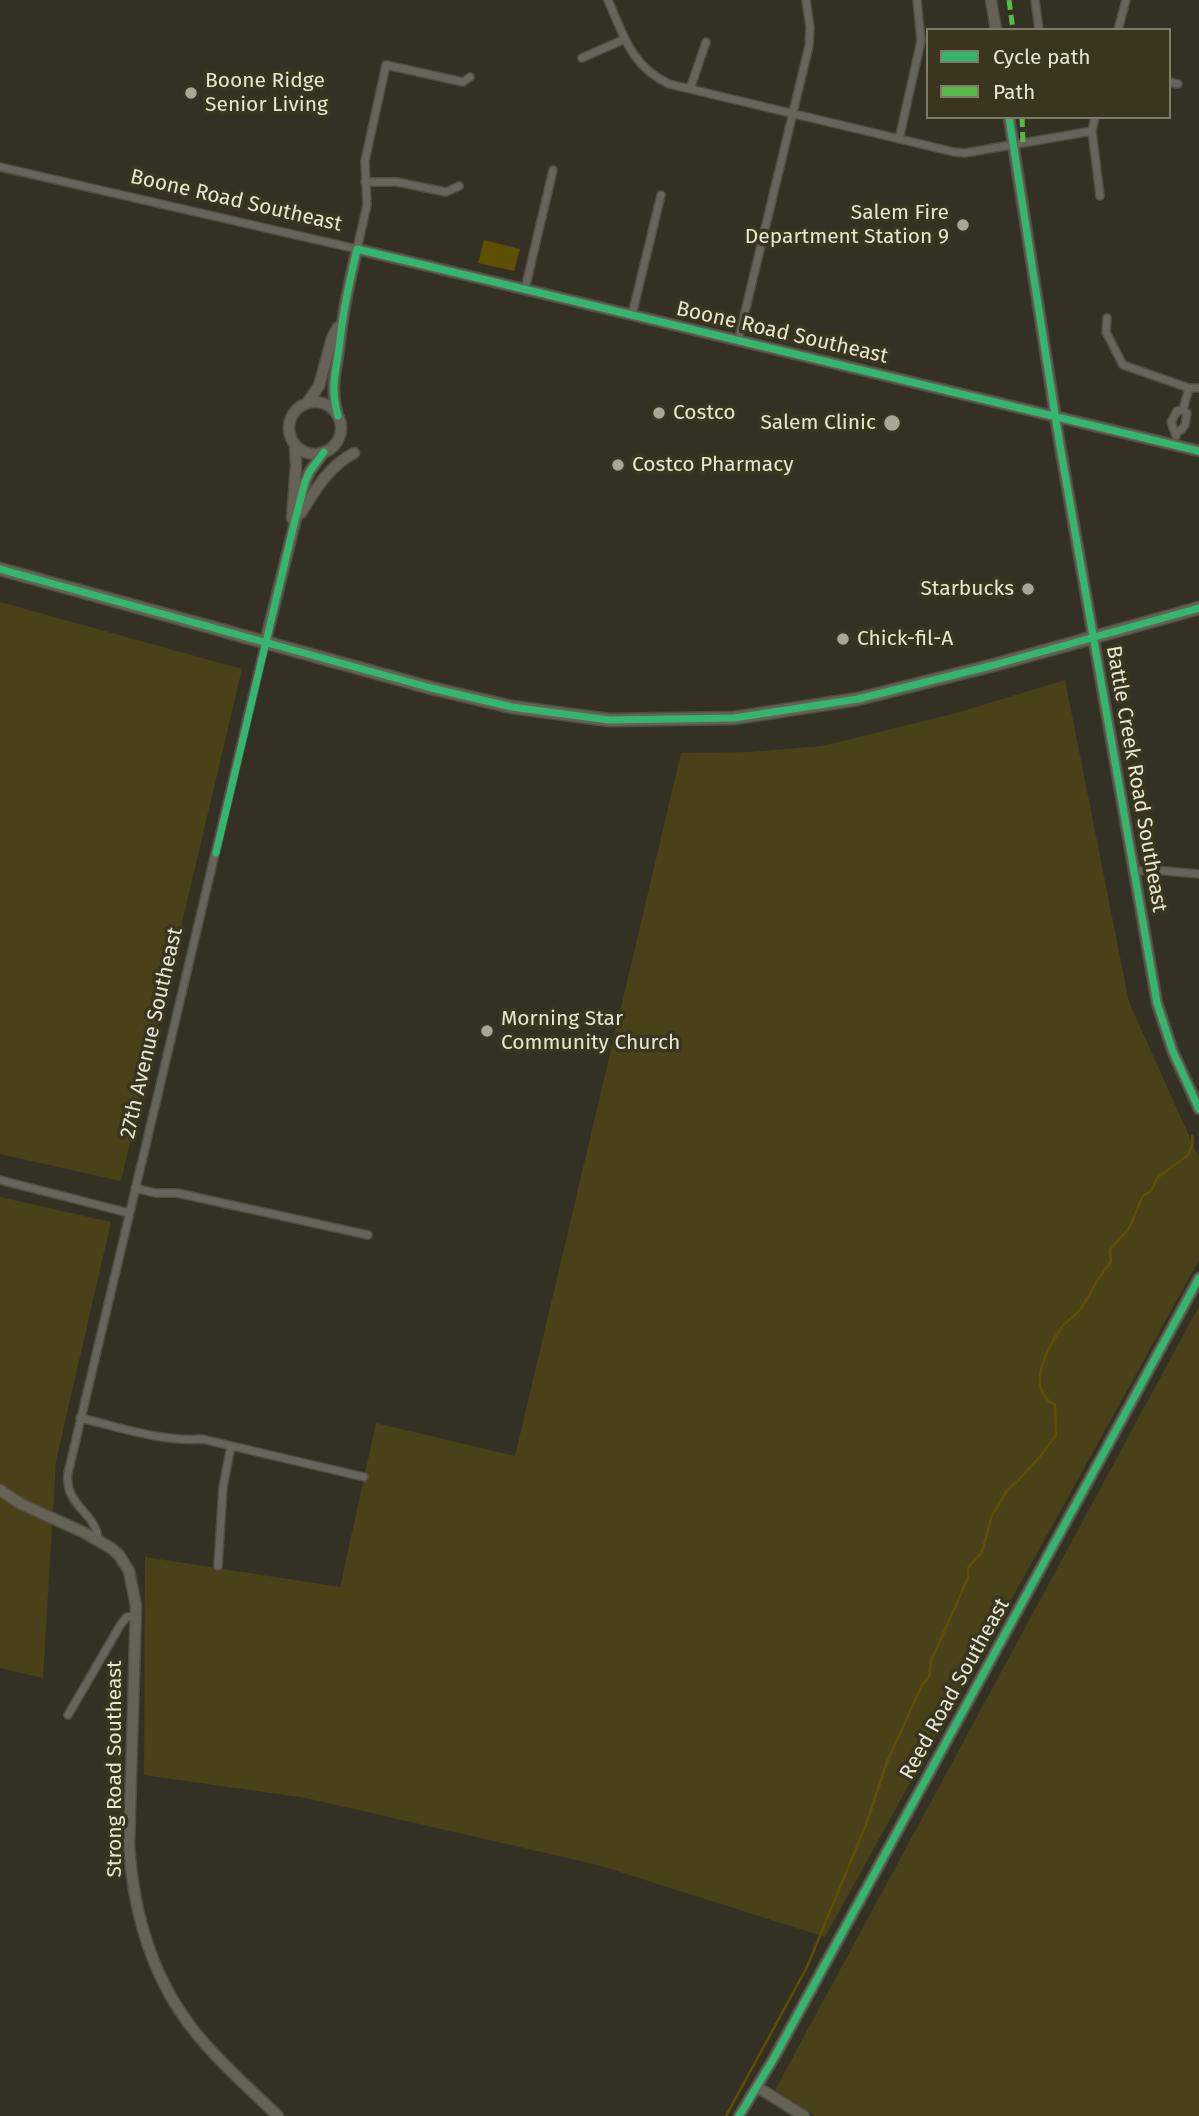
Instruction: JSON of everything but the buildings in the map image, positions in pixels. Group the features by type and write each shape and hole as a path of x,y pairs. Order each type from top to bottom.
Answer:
{"main road":[{"path":"0,569 430,688 512,707 609,720 734,718 858,699 1199,608"}],"street":[{"path":"608,0 633,54 646,71 669,83 691,89 965,153 1092,131"},
{"path":"738,341 809,46 810,27 806,0"},
{"path":"900,139 921,41 916,0"},
{"path":"991,0 996,28"},
{"path":"1035,0 1039,28"},
{"path":"1119,28 1126,0"},
{"path":"582,58 625,38"},
{"path":"691,89 706,42"},
{"path":"341,321 332,338 319,386 290,422 289,430 295,445 309,453 324,453 335,445 341,430 332,389 341,321 368,205 365,161 386,65 463,82 470,77"},
{"path":"1171,82 1178,84"},
{"name":"Battle Creek Road Southeast","path":"1009,119 1055,415 1157,1003 1173,1052 1199,1109"},
{"path":"1095,119 1092,131 1100,196"},
{"name":"Boone Road Southeast","path":"0,167 357,249 1199,451"},
{"path":"525,289 553,170"},
{"path":"365,182 397,181 446,192 459,186"},
{"path":"632,315 661,195"},
{"path":"1107,318 1106,332 1123,365 1189,388 1199,388"},
{"path":"1175,445 1177,432 1187,418 1183,410 1189,388"},
{"path":"305,404 321,403 338,416"},
{"name":"27th Avenue Southeast","path":"293,528 295,445"},
{"name":"27th Avenue Southeast","path":"98,1539 97,1531 72,1499 66,1483 293,528 305,482 324,453"},
{"path":"293,528 322,479 342,459 354,453"},
{"path":"1134,871 1199,874"},
{"path":"0,1180 129,1213"},
{"path":"135,1188 155,1193 177,1193 368,1235"},
{"name":"Reed Road Southeast","path":"739,2116 1199,1278"},
{"path":"80,1418 154,1436 202,1439 365,1477"},
{"path":"218,1566 223,1487 231,1446"},
{"name":"Strong Road Southeast","path":"0,1490 35,1511 98,1539 119,1555 129,1571 135,1590 136,1616 129,1844 131,1876 141,1923 157,1972 184,2017 219,2059 278,2116"},
{"path":"68,1715 121,1624 127,1617 136,1616"},
{"path":"757,2087 804,2116"}],"shaded area":[{"path":"484,240 520,249 514,271 478,263"},
{"path":"0,602 242,669 121,1181 0,1154"},
{"path":"1065,680 1129,1002 1199,1158 1199,1260 825,1937 598,1865 306,1798 144,1775 145,1557 340,1587 376,1423 515,1456 681,753 750,752 822,746 956,713"},
{"path":"0,1197 111,1222 56,1461 43,1678 0,1668"},
{"path":"1199,1306 1199,2116 815,2116 775,2090"}],"waterway":[{"path":"726,2116 807,1967 867,1822 887,1762 922,1685 929,1677 931,1661 968,1578 968,1568 982,1552 992,1515 1008,1489 1018,1481 1056,1435 1055,1405 1046,1398 1041,1389 1040,1379 1045,1356 1062,1327 1079,1311 1111,1262 1110,1250 1129,1228 1143,1196 1151,1191 1157,1178 1188,1155 1193,1143 1192,1136"}],"marked path":[{"path":"1009,0 1013,28"},
{"path":"1022,119 1023,143"}],"cycle path":[{"path":"1009,119 1059,440 1157,1003 1173,1052 1199,1109"},
{"path":"338,416 334,378 357,249 1199,451"},
{"path":"216,853 305,482 324,452"},
{"path":"0,569 431,688 512,707 609,720 734,718 858,699 994,665 1199,608"},
{"path":"739,2116 774,2058 1199,1278"}],"place":[{"name":"Boone Ridge Senior Living","path":"191,93"},
{"name":"Salem Fire Department Station 9","path":"963,225"},
{"name":"Costco","path":"659,413"},
{"name":"Salem Clinic","path":"892,423"},
{"name":"Costco Pharmacy","path":"618,465"},
{"name":"Starbucks","path":"1028,589"},
{"name":"Chick-fil-A","path":"843,639"},
{"name":"Morning Star Community Church","path":"487,1031"}]}
